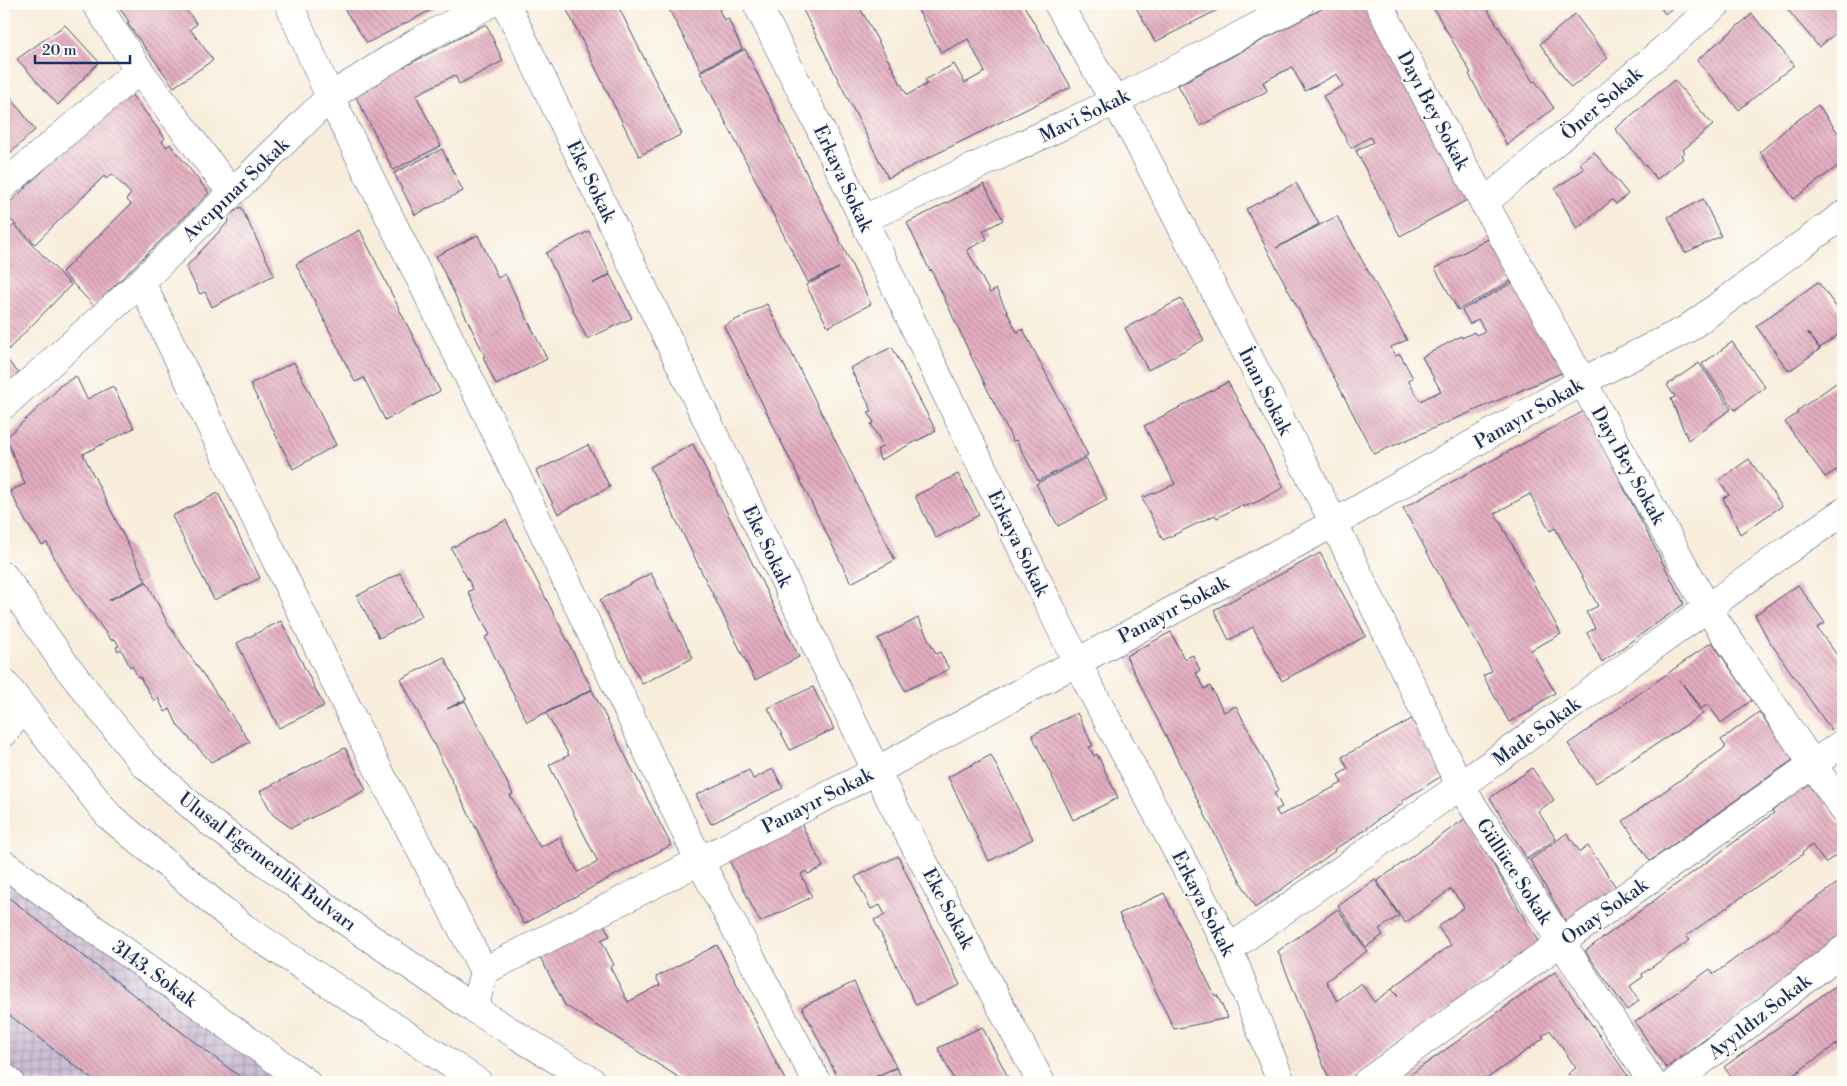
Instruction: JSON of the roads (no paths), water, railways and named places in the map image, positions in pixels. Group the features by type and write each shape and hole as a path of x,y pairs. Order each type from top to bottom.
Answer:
{"street":[{"path":"96,4 139,70 231,192"},
{"path":"289,4 330,97 488,416 699,860 817,1082"},
{"name":"Avcıpınar Sokak","path":"4,405 140,282 330,97 418,42 489,4"},
{"name":"Eke Sokak","path":"506,4 876,770 1041,1082"},
{"name":"Erkaya Sokak","path":"757,4 864,220 1077,661 1229,949 1281,1082"},
{"name":"İnan Sokak","path":"1058,4 1115,101 1334,523 1460,786"},
{"name":"Mavi Sokak","path":"864,220 1115,101 1300,4"},
{"name":"Dayı Bey Sokak","path":"1379,4 1425,95 1706,608 1843,809"},
{"name":"Öner Sokak","path":"1484,203 1717,4"},
{"path":"4,185 139,70"},
{"name":"Panayır Sokak","path":"484,971 876,770 1334,523 1583,381 1686,329 1843,215"},
{"path":"140,282 366,746 484,971 474,1009"},
{"name":"Made Sokak","path":"1229,949 1843,512"},
{"name":"Ulusal Egemenlik Bulvarı","path":"4,576 64,663 144,763 210,822 344,920 474,1009 593,1082"},
{"path":"4,683 109,816 236,921 478,1082"},
{"path":"4,733 22,708"},
{"name":"Onay Sokak","path":"1367,1082 1812,763 1843,743"},
{"name":"Güllüce Sokak","path":"1460,786 1652,1082"},
{"name":"3143. Sokak","path":"4,864 306,1082"},
{"name":"Ayyıldız Sokak","path":"1675,1082 1843,950"},
{"path":"4,1078 10,1082"}]}
